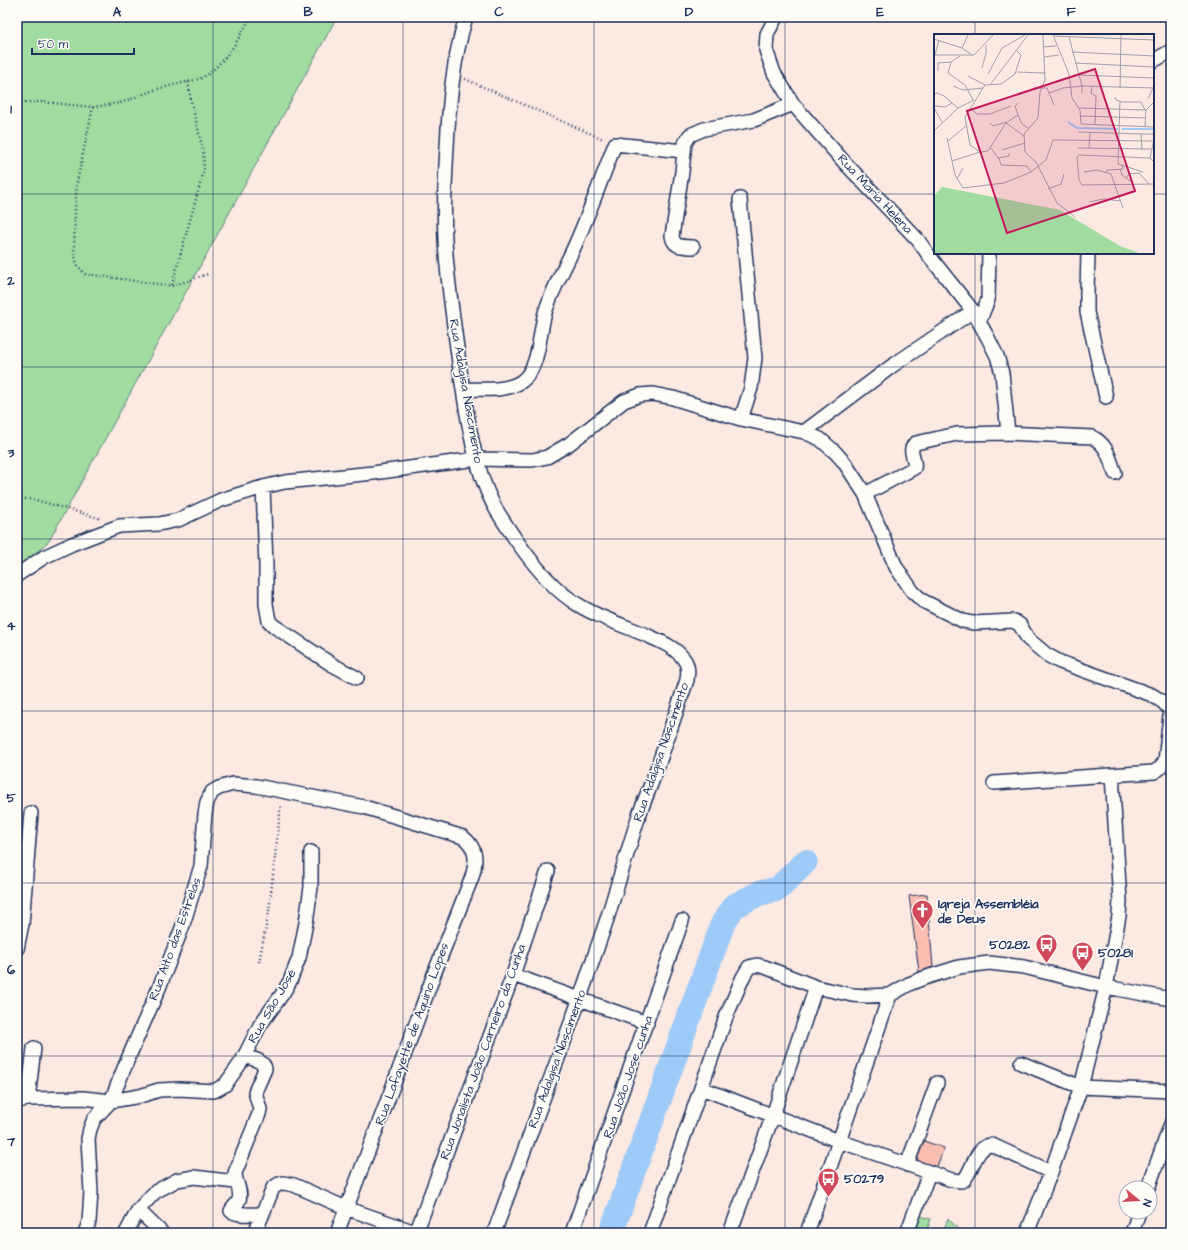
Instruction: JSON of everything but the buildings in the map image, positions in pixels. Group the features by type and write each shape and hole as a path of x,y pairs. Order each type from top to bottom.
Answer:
{"street":[{"name":"Rua Adalgisa Nascimento","path":"466,17 460,35 453,74 448,120 444,197 446,254 454,325 463,389 476,459 489,495 500,515 526,553 560,592 572,601 598,614 660,641 677,652 687,665 687,680 658,766 639,815 607,919 580,998 494,1233"},
{"name":"Rua Maria Helena","path":"776,17 767,34 766,50 774,73 793,104 845,163 918,240 976,316 997,356 1002,373 1008,433"},
{"path":"1154,60 1171,51"},
{"path":"693,247 676,245 672,236 682,172 683,151 686,140 695,132 754,120 793,104"},
{"path":"463,389 494,390 518,384 528,374 533,364 538,346 547,304 576,242 615,144 683,151"},
{"path":"740,198 755,358 751,388 741,419"},
{"path":"804,432 892,366 976,316 988,300 989,254"},
{"path":"1088,254 1086,293 1088,312 1106,397"},
{"path":"17,575 44,557 72,544 119,526 159,524 172,521 221,500 285,482 373,473 476,459 532,460 547,457 569,444 624,401 640,395 661,395 741,419 804,432 820,439 844,462 864,494 896,567 913,592 923,601 963,620 973,623 1014,621 1020,625 1028,639 1047,655 1060,662 1152,695 1171,709 1165,760 1160,768 1154,772 994,783"},
{"path":"864,494 914,468 915,463 911,449 916,443 957,434 1008,433 1092,437 1098,440 1105,447 1115,473"},
{"path":"263,487 266,604 269,621 274,626 331,664 357,678"},
{"path":"1027,1233 1051,1172 1080,1087 1106,987 1119,916 1120,901 1112,774"},
{"name":"Rua Alto das Estrelas","path":"85,1233 89,1222 91,1192 88,1139 90,1129 94,1119 111,1102 159,988 182,928 201,866 207,802 212,792 219,788 233,784 256,786 364,807 463,837"},
{"path":"17,949 22,924 31,813"},
{"name":"Rua Lafayette de Aquino Lopes","path":"337,1233 476,864 475,856 468,841 463,837"},
{"name":"Rua São José","path":"111,1102 140,1096 159,1090 180,1089 214,1091 225,1085 242,1061 260,1025 290,981 299,958 311,887 311,852"},
{"name":"Rua Jonalista João Carneiro da Cunha","path":"417,1233 513,975 548,871"},
{"name":"Rua João Jose cunha","path":"572,1233 682,921"},
{"path":"650,1233 726,1017 742,977 749,967 765,967 816,987 852,995 877,996 890,995 924,978 959,967 989,963 1024,967 1106,987 1171,998"},
{"path":"513,975 647,1022"},
{"path":"730,1233 773,1115 816,987"},
{"path":"807,1233 890,995"},
{"path":"34,1048 23,1100 83,1098 111,1102"},
{"path":"244,1056 262,1063 265,1066 265,1069 255,1092 260,1109 259,1114 235,1173 235,1182 240,1192 239,1200 231,1211 243,1214 263,1214"},
{"path":"1021,1063 1080,1087 1171,1091"},
{"path":"908,1165 937,1083"},
{"path":"701,1088 839,1141 952,1180 964,1180 982,1148 989,1145 1051,1172"},
{"path":"1151,1180 1171,1124"},
{"path":"907,1233 929,1173"},
{"path":"126,1233 138,1210 155,1192 177,1180 194,1177 235,1182"},
{"path":"254,1233 270,1194 275,1186 283,1183 294,1185 346,1208 417,1233"},
{"path":"138,1210 162,1233"},
{"path":"1132,1233 1136,1220"}],"path":[{"path":"17,102 42,102 93,107 120,103 157,89 199,79 209,74 234,46 252,17"},
{"path":"453,74 615,144"},
{"path":"172,286 204,170 203,150 191,101 188,81"},
{"path":"93,107 77,182 74,252 77,265 85,274 172,286 208,274"},
{"path":"17,498 36,500 105,520 119,526"},
{"path":"259,962 269,911 283,792"}],"green space":[{"path":"17,17 337,17 49,541 17,569"},
{"path":"917,1215 931,1219 926,1233 910,1233"},
{"path":"948,1218 957,1228 955,1233 943,1233"}],"waterway":[{"path":"611,1233 723,923 734,906 760,893 778,889 805,862"}],"place":[{"name":"Igreja Assembléia de Deus","path":"922,930"},
{"name":"50282","path":"1046,964"},
{"name":"50281","path":"1083,972"},
{"name":"50279","path":"829,1198"}]}
